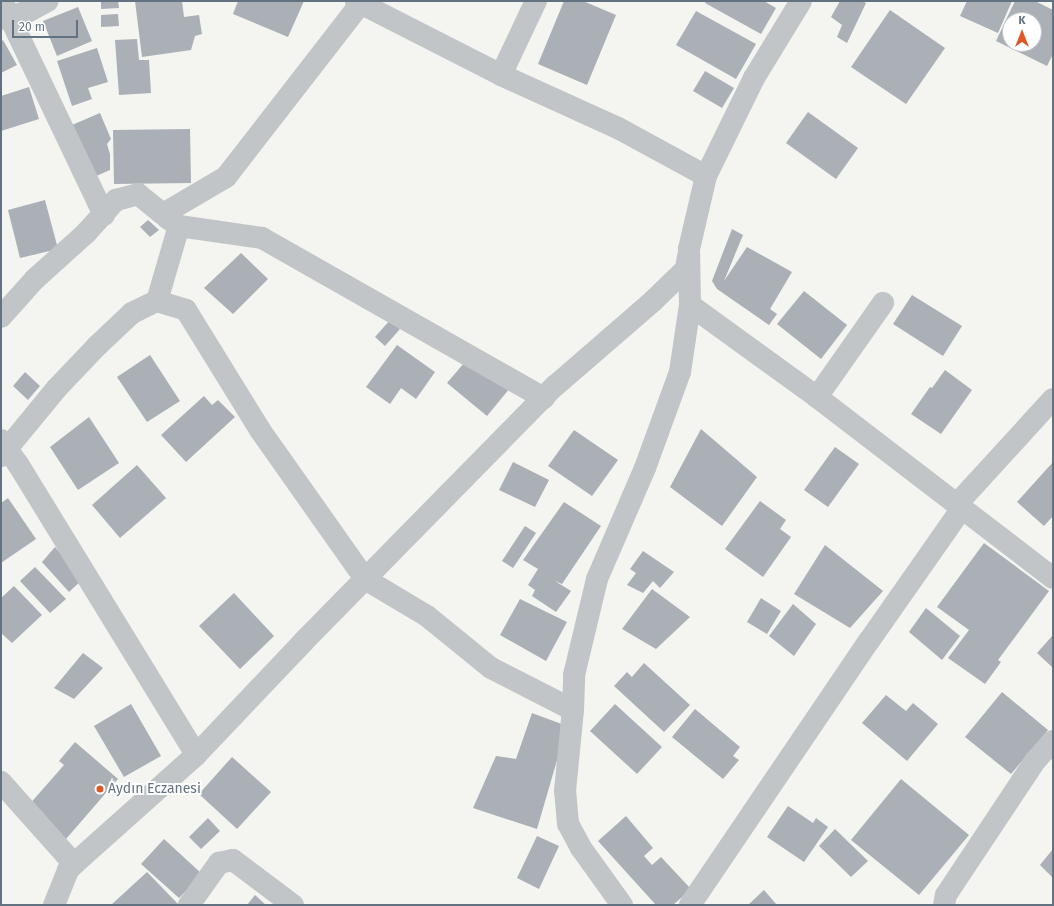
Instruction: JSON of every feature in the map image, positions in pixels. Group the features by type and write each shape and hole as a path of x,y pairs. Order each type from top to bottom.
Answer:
{"street":[{"path":"48,1 28,11 4,12 104,215"},
{"path":"501,75 536,1"},
{"path":"54,905 68,870 196,755 304,641 555,386 654,300 686,269 689,249 706,176 754,78 801,1"},
{"path":"157,301 171,220 226,177 358,3 501,75 618,128 706,176"},
{"path":"1,317 35,279 104,215 116,200 138,194 171,220 262,238 544,398"},
{"path":"622,905 581,848 568,824 565,792 573,710 574,674 597,579 645,468 680,372 690,305 689,249"},
{"path":"196,755 18,464 3,449 57,388 97,346 132,313 157,301 186,310 260,430 365,580 427,616 491,668 573,710"},
{"path":"817,397 883,303"},
{"path":"690,305 817,397 1053,578"},
{"path":"690,905 959,506 1053,399"},
{"path":"944,905 946,895 1031,767 1053,741"},
{"path":"1,782 74,864"},
{"path":"189,905 219,863 233,860 293,905"}],"building":[{"path":"101,1 118,1 119,8 101,9"},
{"path":"135,1 182,1 184,17 199,15 202,34 195,36 191,50 142,57"},
{"path":"238,1 304,1 288,37 233,14"},
{"path":"564,1 583,1 616,15 587,85 538,64"},
{"path":"706,1 764,1 776,8 761,34 705,3"},
{"path":"840,1 862,1 866,3 847,43 837,37 842,25 831,17"},
{"path":"967,1 1012,1 1007,12 1002,12 1002,24 998,33 960,16"},
{"path":"1015,1 1035,1 1053,10 1053,54 1047,66 1018,52 1042,52 1042,12 1010,12"},
{"path":"78,7 92,41 57,56 43,21"},
{"path":"890,10 945,48 906,104 851,67"},
{"path":"696,11 756,44 736,79 676,45"},
{"path":"118,14 119,26 101,27 101,15"},
{"path":"1002,28 1002,44 996,41"},
{"path":"137,39 139,60 149,60 151,93 119,95 115,40"},
{"path":"3,40 17,65 1,73 1,42"},
{"path":"97,48 108,82 88,88 92,99 72,106 57,61"},
{"path":"705,71 734,88 722,108 693,91"},
{"path":"29,87 39,119 1,131 1,96"},
{"path":"808,112 858,148 836,179 786,143"},
{"path":"100,113 111,139 107,144 110,154 110,170 94,177 72,125"},
{"path":"190,129 191,183 114,184 113,130"},
{"path":"45,200 58,249 20,258 8,210"},
{"path":"148,220 159,230 150,237 140,227"},
{"path":"732,229 743,235 724,281 747,247 792,272 770,309 777,314 769,325 717,289 712,281"},
{"path":"241,253 268,279 233,314 204,288"},
{"path":"804,291 847,325 821,359 777,324"},
{"path":"912,295 962,326 943,356 893,324"},
{"path":"390,320 400,329 385,346 375,337"},
{"path":"397,345 435,372 416,399 401,388 390,404 366,387"},
{"path":"150,355 180,401 147,422 117,377"},
{"path":"470,356 515,382 487,416 447,383"},
{"path":"945,370 972,390 941,434 911,414 930,387 932,388"},
{"path":"25,372 40,386 28,400 13,386"},
{"path":"204,396 212,405 218,400 235,417 186,462 161,435"},
{"path":"89,417 119,463 78,490 50,447"},
{"path":"701,429 757,477 722,526 670,487"},
{"path":"574,430 618,460 592,496 548,466"},
{"path":"835,447 859,464 828,507 804,490"},
{"path":"513,462 549,480 535,507 499,490"},
{"path":"1053,462 1053,516 1044,526 1017,502"},
{"path":"137,465 166,498 120,538 92,505"},
{"path":"8,498 36,539 1,563 1,503"},
{"path":"760,501 786,520 780,529 791,537 763,577 725,549"},
{"path":"564,502 601,526 562,584 555,581 571,591 556,612 532,596 535,590 528,585 538,569 523,560"},
{"path":"525,526 536,533 513,568 502,561"},
{"path":"984,543 1049,591 998,660 1001,662 985,684 948,658 969,630 937,607"},
{"path":"825,545 883,591 850,628 794,594"},
{"path":"55,547 83,579 69,592 42,562"},
{"path":"643,551 674,572 660,588 653,581 643,593 627,585 636,573 630,569"},
{"path":"35,567 66,599 50,613 20,581"},
{"path":"14,586 42,615 12,643 1,633 1,598"},
{"path":"652,589 690,617 656,649 622,629"},
{"path":"234,593 274,636 240,669 199,626"},
{"path":"761,598 781,611 767,634 747,622"},
{"path":"520,599 567,622 546,661 500,635"},
{"path":"793,604 816,624 794,656 769,636"},
{"path":"926,608 960,636 942,660 909,632"},
{"path":"1053,635 1053,668 1037,653"},
{"path":"83,653 103,668 74,699 54,688"},
{"path":"644,663 690,705 664,732 614,686 627,672 632,677"},
{"path":"1002,692 1048,730 1011,774 965,737"},
{"path":"886,695 906,711 913,703 938,724 907,761 862,723"},
{"path":"131,704 161,756 124,777 94,726"},
{"path":"615,704 662,747 637,774 590,731"},
{"path":"695,709 740,747 733,756 739,760 723,779 672,737"},
{"path":"532,713 567,726 537,829 473,808 496,756 516,759"},
{"path":"75,742 118,779 66,839 28,806 64,765 59,761"},
{"path":"232,757 271,792 237,829 199,794"},
{"path":"901,779 969,835 919,895 851,840"},
{"path":"788,806 813,823 816,818 828,827 804,862 767,837"},
{"path":"626,816 653,848 644,856 652,865 661,857 691,889 673,905 656,905 598,841"},
{"path":"208,818 220,831 201,849 189,837"},
{"path":"835,829 868,861 851,877 819,846"},
{"path":"537,836 559,846 539,889 517,878"},
{"path":"164,839 202,874 179,898 141,864"},
{"path":"1053,849 1053,878 1040,865"},
{"path":"147,872 179,905 111,905"},
{"path":"764,890 777,905 748,905"},
{"path":"255,895 266,905 247,905"}],"place":[{"name":"Aydın Eczanesi","path":"100,789"}]}
